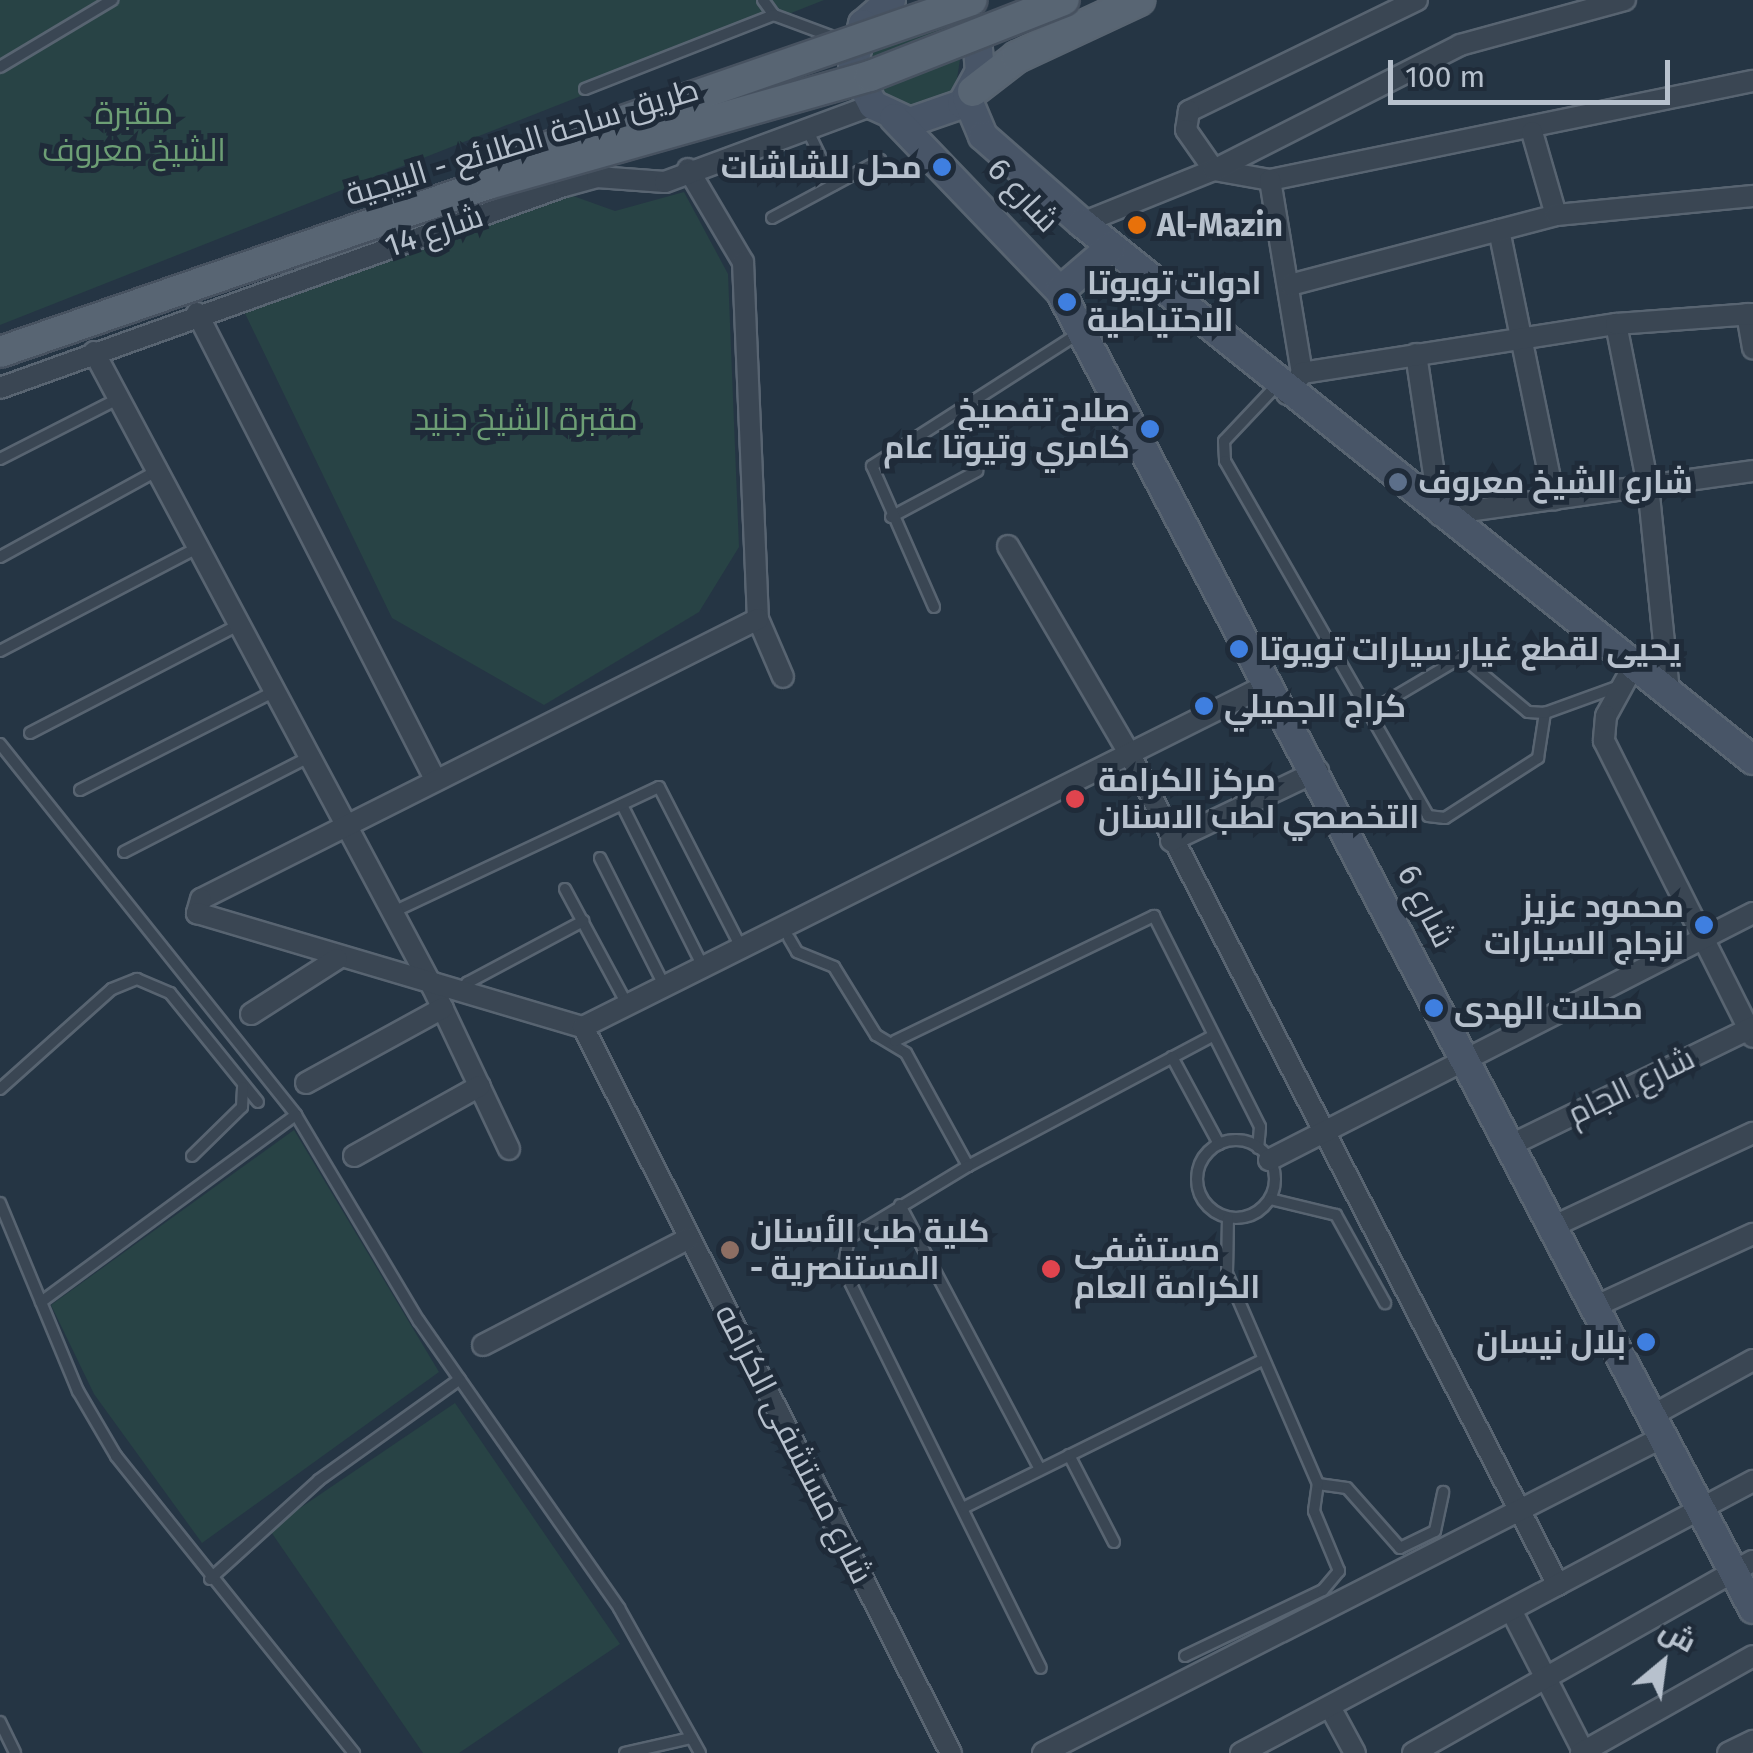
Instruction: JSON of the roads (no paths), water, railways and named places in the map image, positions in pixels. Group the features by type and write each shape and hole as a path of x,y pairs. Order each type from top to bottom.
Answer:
{"main road":[{"name":"طريق ساحة الطلائع - البيجية","path":"0,352 701,87 971,0"},
{"name":"طريق ساحة الطلائع - البيجية","path":"0,352 488,184 870,76 1064,0"},
{"path":"970,94 1018,57 1139,0"}],"street":[{"path":"863,0 856,77 883,112 927,122 970,94"},
{"path":"857,38 891,0"},
{"path":"942,0 976,34 970,94 983,136 1082,223 1289,384 1626,676 1669,692 1753,760"},
{"path":"1417,0 1189,111 1186,130 1214,170 1270,180 1532,132 1753,80"},
{"path":"1082,223 1214,170 1460,44 1624,0"},
{"name":"شارع 14","path":"0,388 197,313 564,186 597,177 637,186 806,126 883,112"},
{"name":"شارع 6","path":"883,112 1060,291 1272,682 1462,1058 1701,1508 1743,1567 1753,1609"},
{"path":"1532,132 1556,215"},
{"path":"688,169 742,262 758,619 783,677"},
{"path":"1270,180 1290,285 1289,384"},
{"path":"1290,285 1556,215 1753,196"},
{"path":"1499,230 1554,499"},
{"path":"1060,291 1112,247"},
{"path":"197,313 435,778"},
{"path":"1289,384 1416,354 1616,324 1750,314 1753,348"},
{"path":"1616,324 1648,485 1669,692"},
{"path":"94,352 124,396 341,826 438,998 509,1149"},
{"path":"1416,354 1440,515"},
{"path":"1440,515 1753,471"},
{"path":"1008,546 1128,753 1558,1585"},
{"path":"758,619 341,826 195,908 438,998 461,996 583,1028 740,945 1272,682"},
{"path":"1626,676 1604,742 1752,1031"},
{"path":"1171,840 1318,771"},
{"path":"1264,1154 1753,912"},
{"path":"251,1014 337,959"},
{"path":"306,1083 438,998"},
{"name":"شارع مستشفى الكرامه","path":"583,1028 951,1753"},
{"name":"شارع الجام","path":"1509,1146 1752,1031"},
{"path":"354,1156 480,1086"},
{"path":"1552,1227 1753,1133"},
{"path":"1594,1306 1753,1234"},
{"path":"483,1345 690,1238"},
{"path":"1044,1753 1523,1511 1659,1426 1753,1360"},
{"path":"1242,1753 1753,1481"},
{"path":"1413,1753 1544,1673 1743,1567"},
{"path":"1512,1612 1583,1752 1753,1656"},
{"path":"1330,1708 1355,1753"},
{"path":"1728,1753 1753,1741"}],"lane":[{"path":"0,67 112,0"},
{"path":"763,0 774,15"},
{"path":"586,90 774,15 857,38"},
{"path":"806,126 834,184"},
{"path":"772,218 880,160"},
{"path":"934,607 870,472 876,460 1083,331"},
{"path":"1289,384 1222,449 1369,712 1436,820 1538,758 1545,713"},
{"path":"0,459 124,396"},
{"path":"0,557 160,469"},
{"path":"892,517 977,470"},
{"path":"0,651 200,547"},
{"path":"30,733 239,624"},
{"path":"1369,712 1462,657 1528,712 1545,713 1626,676"},
{"path":"80,790 273,692"},
{"path":"0,744 296,1115 460,1379 619,1608 700,1753"},
{"path":"124,852 307,758"},
{"path":"390,913 660,787 740,945"},
{"path":"622,805 702,965"},
{"path":"600,858 664,985"},
{"path":"565,889 627,1004"},
{"path":"895,1041 1154,916 1260,1128 1270,1198"},
{"path":"461,996 467,983 583,921"},
{"path":"789,938 796,952 834,967 876,1035 895,1041 968,1166"},
{"path":"0,1089 112,989 137,979 170,992 258,1102"},
{"path":"1042,1668 965,1506 843,1268 850,1238 968,1166 1211,1036"},
{"path":"1172,1058 1219,1144 1264,1154"},
{"path":"192,1156 242,1107 238,1077"},
{"path":"41,1302 296,1115"},
{"path":"1184,1656 1334,1580 1314,1511 1318,1484 1261,1361 1227,1274 1228,1218 1196,1184 1219,1144"},
{"path":"1228,1218 1270,1198 1336,1215 1385,1303"},
{"path":"0,1203 41,1302 116,1456 210,1579 354,1753"},
{"path":"900,1205 1040,1469"},
{"path":"965,1506 1261,1361"},
{"path":"210,1579 319,1480 460,1379"},
{"path":"1068,1455 1114,1542"},
{"path":"1318,1484 1347,1488 1400,1548 1435,1531 1443,1492"},
{"path":"0,1722 15,1753"},
{"path":"625,1753 692,1738"}],"place":[{"name":"محل للشاشات","path":"942,167"},
{"name":"Al-Mazin","path":"1137,225"},
{"name":"ادوات تويوتا الاحتياطية","path":"1067,302"},
{"name":"صلاح تفصيخ كامري وتيوتا عام","path":"1150,429"},
{"name":"شارع الشيخ معروف","path":"1398,482"},
{"name":"يحيى لقطع غيار سيارات تويوتا","path":"1239,649"},
{"name":"كراج الجميلي","path":"1204,706"},
{"name":"مركز الكرامة التخصصي لطب الاسنان","path":"1075,799"},
{"name":"محمود عزيز لزجاج السيارات","path":"1704,925"},
{"name":"محلات الهدى","path":"1434,1008"},
{"name":"كلية طب الأسنان - المستنصرية","path":"730,1250"},
{"name":"مستشفى الكرامة العام","path":"1051,1269"},
{"name":"بلال نيسان","path":"1646,1342"}],"park label":[{"name":"مقبرة الشيخ معروف","path":"134,132"},
{"name":"مقبرة الشيخ جنيد","path":"526,419"}]}
